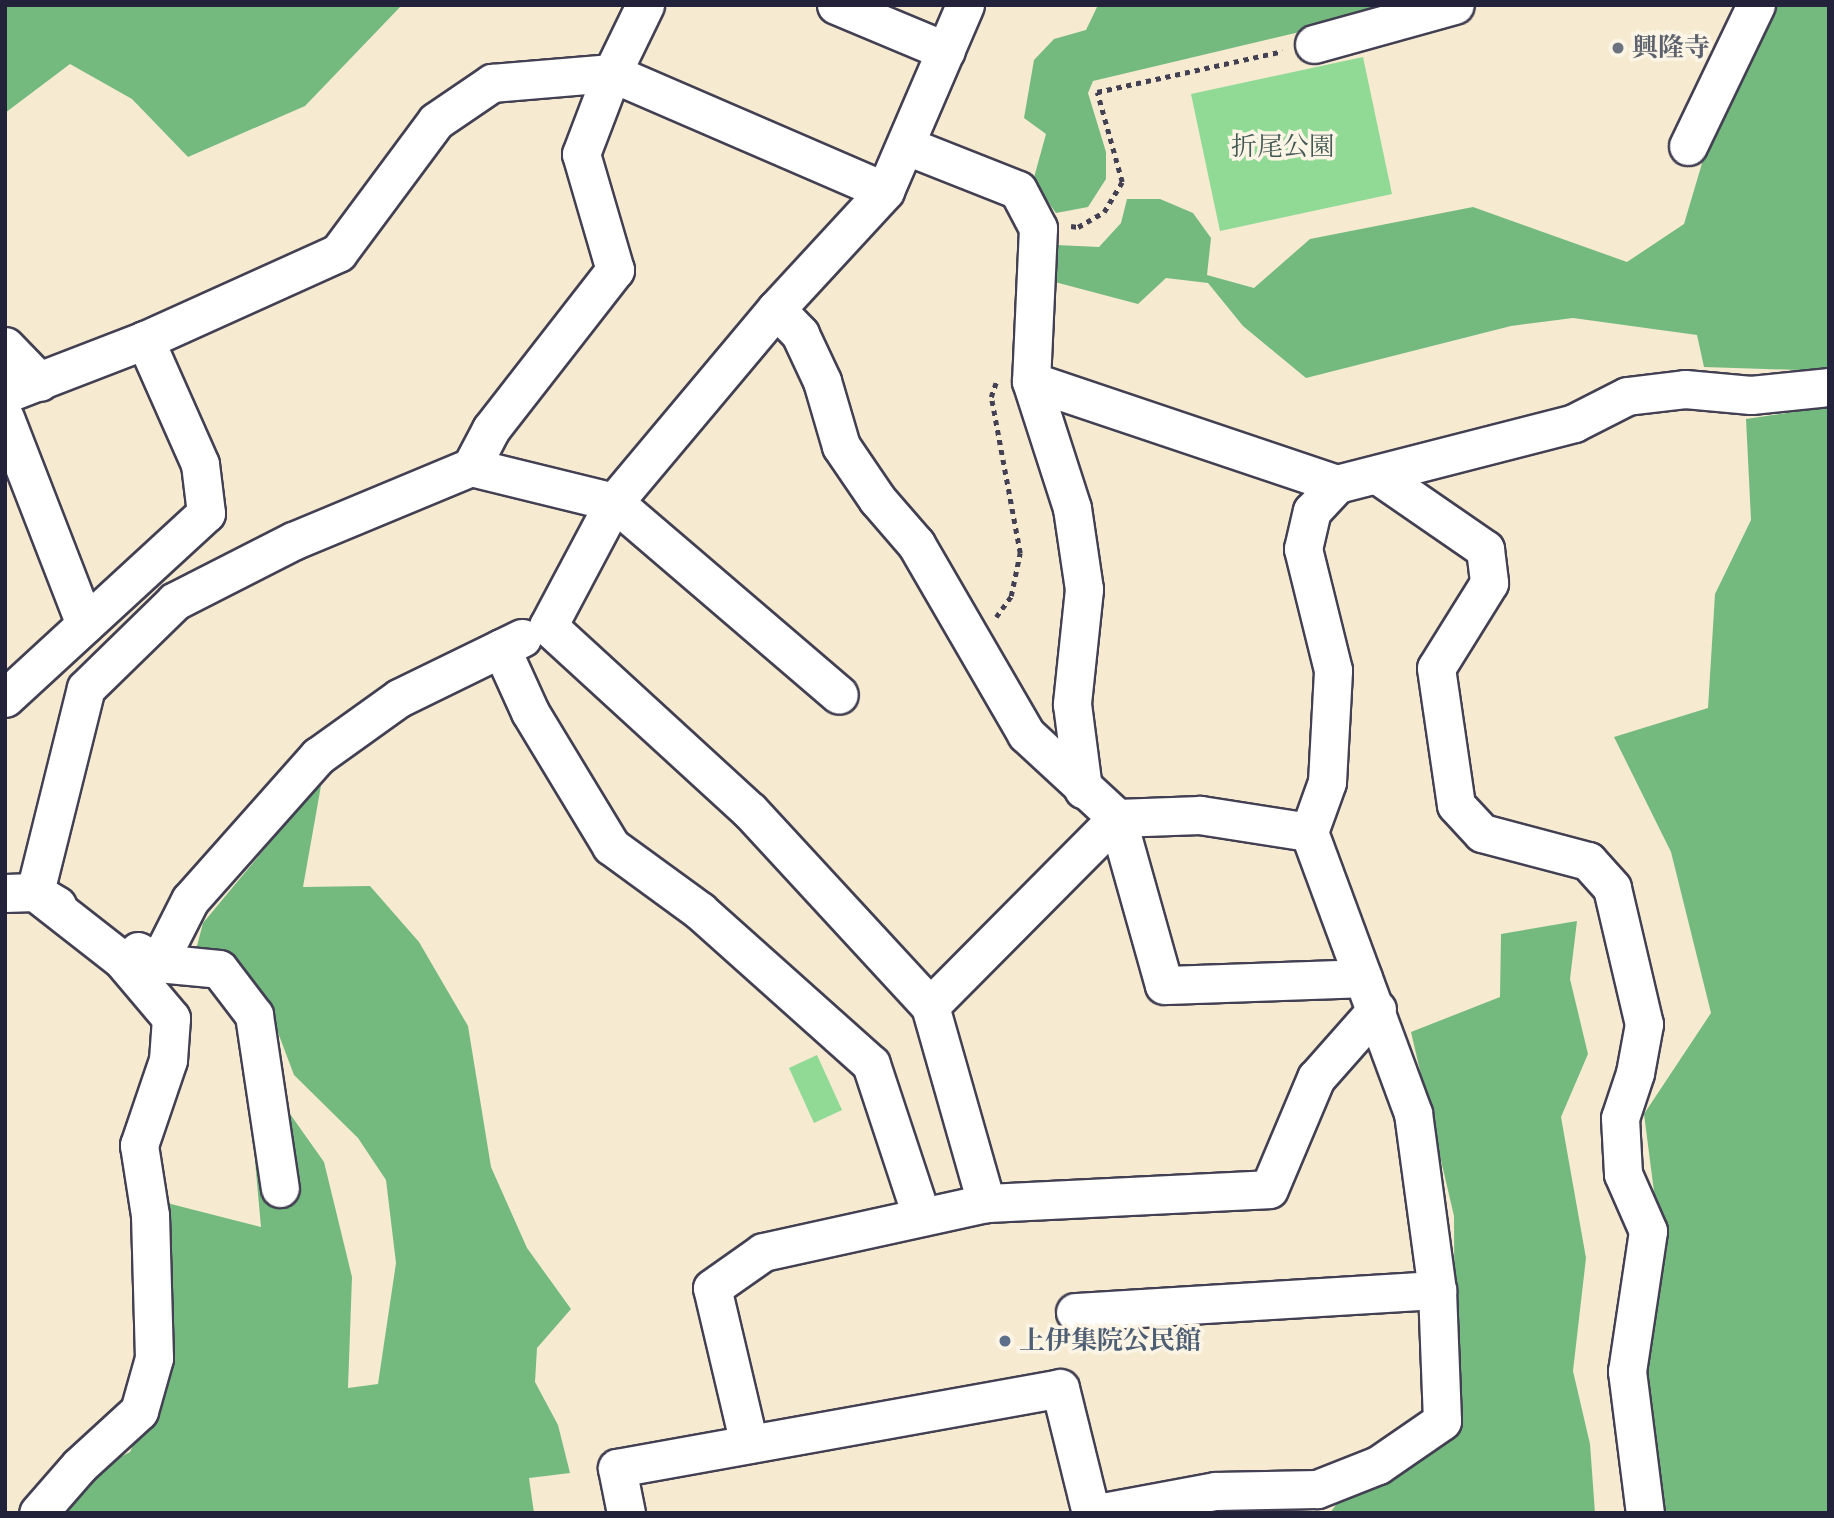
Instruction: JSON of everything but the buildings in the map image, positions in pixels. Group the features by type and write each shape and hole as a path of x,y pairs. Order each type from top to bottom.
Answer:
{"street":[{"path":"471,467 491,429 615,270 581,154 612,73 645,5"},
{"path":"836,5 946,51"},
{"path":"158,963 190,901 318,756 399,698 548,626 614,502 776,309 885,191 907,146 965,5"},
{"path":"1314,44 1455,5"},
{"path":"1688,146 1756,5"},
{"path":"5,394 145,340 338,253 436,121 492,83 612,73 885,191"},
{"path":"907,146 1018,190 1038,228 1031,381 1072,508 1084,589 1072,704 1083,789"},
{"path":"776,309 800,334 822,381 841,446 877,499 916,544 1026,734 1117,818 1164,985 1370,993"},
{"path":"5,698 206,513 200,464 145,340"},
{"path":"5,346 40,382"},
{"path":"1031,381 1338,484 1379,476 1574,423 1627,396 1685,389 1751,395 1829,387"},
{"path":"5,418 85,624"},
{"path":"20,893 86,688 175,601 293,541 471,467 614,502 839,695"},
{"path":"1379,476 1485,550 1489,583 1436,668 1456,805 1482,833 1518,839 1588,861 1612,887 1644,1024 1635,1073 1620,1118 1623,1174 1648,1231 1627,1371 1646,1513"},
{"path":"1097,1513 1215,1491 1317,1489 1378,1465 1442,1421 1437,1290 1413,1113 1309,832 1327,782 1333,670 1303,549 1312,510 1338,484"},
{"path":"548,626 750,811 930,1006 986,1203"},
{"path":"501,648 530,712 611,846 700,911 871,1064 921,1215"},
{"path":"930,1006 1117,818 1200,815 1309,832"},
{"path":"20,893 158,963 219,969 254,1015 280,1188"},
{"path":"20,893 122,960 171,1018 168,1060 139,1145 150,1215 154,1358 139,1410 38,1513"},
{"path":"749,1444 712,1288 762,1252 921,1215 986,1203 1269,1189 1316,1079 1370,993"},
{"path":"1074,1312 1437,1290"},
{"path":"626,1513 617,1468 1060,1388 1091,1513"}],"path":[{"path":"1038,228 1078,227 1104,212 1122,182 1097,92 1314,44"}],"green space":[{"path":"5,5 402,5 305,106 188,157 132,99 70,64 5,113"},
{"path":"1098,5 1414,5 1093,81 1088,93 1106,152 1106,179 1088,207 1056,213 1033,181 1046,134 1024,118 1034,60 1054,39 1086,30"},
{"path":"1764,5 1829,5 1829,371 1704,367 1697,335 1573,318 1511,326 1306,378 1243,326 1208,283 1166,278 1138,304 1051,281 1056,245 1099,247 1121,223 1127,199 1160,199 1193,213 1211,238 1207,275 1254,288 1310,239 1473,207 1627,262 1684,224 1719,106"},
{"name":"折尾公園","path":"1363,57 1392,194 1220,231 1191,94"},
{"path":"1829,407 1829,1513 1660,1513 1644,1448 1646,1315 1661,1246 1644,1114 1711,1013 1671,852 1614,737 1708,708 1715,594 1751,520 1746,419"},
{"path":"322,780 303,887 370,886 419,942 468,1026 491,1167 527,1248 571,1309 537,1348 535,1382 558,1425 570,1473 529,1478 534,1513 66,1513 66,1485 130,1452 165,1375 167,1203 261,1227 249,1094 266,1080 324,1162 352,1277 348,1388 378,1384 396,1263 386,1180 358,1138 294,1075 274,1022 240,989 193,961 203,923"},
{"path":"1577,921 1570,979 1588,1054 1561,1117 1586,1258 1573,1371 1590,1444 1595,1513 1330,1513 1343,1495 1455,1435 1454,1216 1411,1032 1500,997 1501,934"},
{"path":"817,1055 842,1110 814,1123 789,1068"}],"place":[{"name":"興隆寺","path":"1618,48"},
{"name":"上伊集院公民館","path":"1005,1341"}]}
